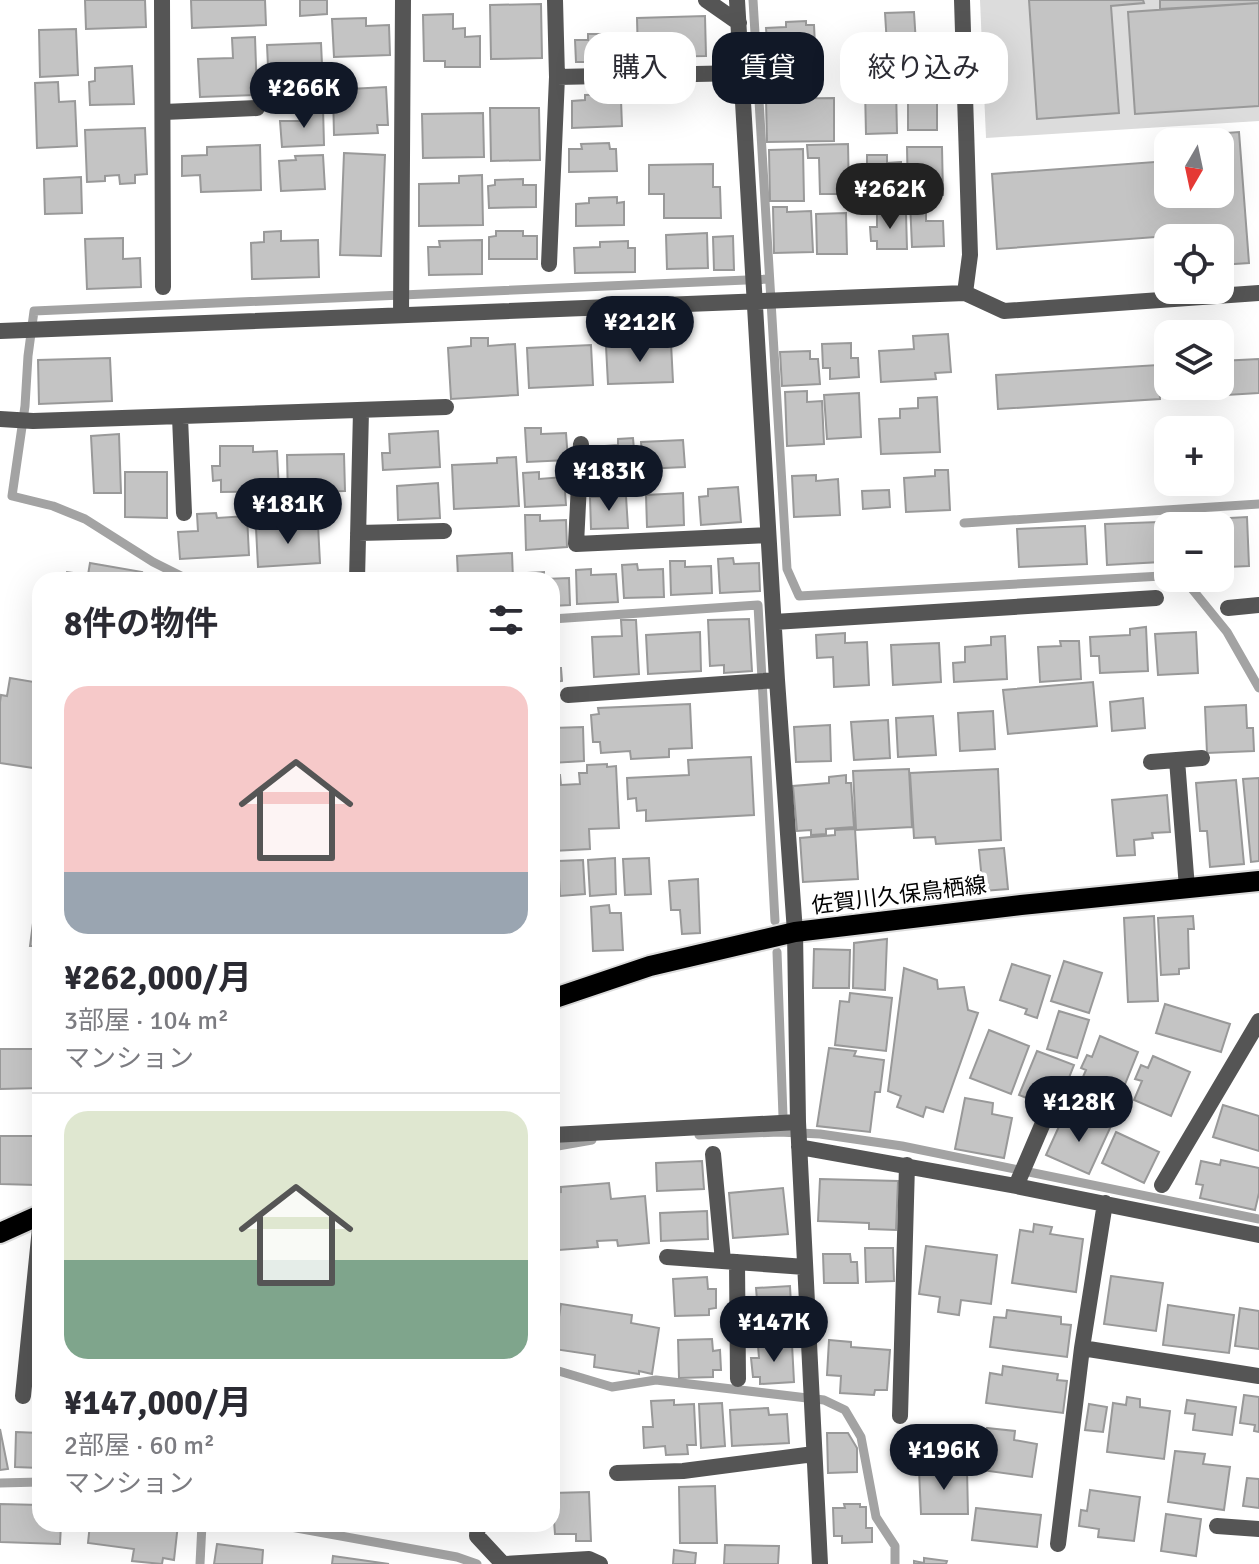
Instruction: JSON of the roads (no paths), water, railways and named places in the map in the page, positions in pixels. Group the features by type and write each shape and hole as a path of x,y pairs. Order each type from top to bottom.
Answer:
{"main road":[{"name":"佐賀川久保鳥栖線","path":"560,996 650,966 795,932 1259,881"},
{"path":"0,1233 32,1219"}],"street":[{"path":"162,0 163,287"},
{"path":"401,302 403,0"},
{"path":"549,264 557,77 555,0"},
{"path":"706,0 738,12 739,32"},
{"path":"962,0 970,255 965,293"},
{"path":"557,77 712,74"},
{"path":"744,104 795,932 787,1122 799,1147 820,1564"},
{"path":"164,112 257,108"},
{"path":"0,331 401,302 757,297 780,300 965,293 1004,311 1259,293"},
{"path":"8,420 446,407"},
{"path":"357,572 361,411"},
{"path":"180,417 184,513"},
{"path":"581,444 576,544 768,535"},
{"path":"358,533 444,531"},
{"path":"774,622 1156,598"},
{"path":"1228,608 1259,605"},
{"path":"568,695 777,680"},
{"path":"1151,762 1202,758"},
{"path":"1177,760 1187,888"},
{"path":"1162,1185 1259,1021"},
{"path":"1016,1186 1046,1116"},
{"path":"560,1135 787,1122"},
{"path":"799,1147 907,1165 1259,1235"},
{"path":"713,1154 730,1262 738,1379"},
{"path":"900,1416 907,1165"},
{"path":"1058,1544 1082,1348 1105,1203"},
{"path":"667,1257 805,1267"},
{"path":"23,1396 32,1307"},
{"path":"1082,1348 1259,1376"},
{"path":"617,1473 683,1471 814,1454"},
{"path":"1217,1526 1259,1529"},
{"path":"477,1532 477,1536 504,1564 589,1559 600,1564"}],"waterway":[{"path":"753,0 787,569 799,596 1162,576 1188,584 1227,632 1259,688"},
{"path":"173,572 85,519 53,506 12,496 34,311 768,279"},
{"path":"964,523 1259,504"},
{"path":"560,618 758,605 775,921"},
{"path":"777,952 783,1116 779,1132 820,1134 902,1146 1259,1219"},
{"path":"699,1135 779,1132"},
{"path":"560,1146 592,1140"},
{"path":"560,1371 612,1387 656,1380 824,1400 845,1410 861,1437 876,1517 895,1546 895,1564"},
{"path":"0,1483 32,1482"},
{"path":"200,1564 202,1532"},
{"path":"319,1532 457,1557 477,1564"}]}
